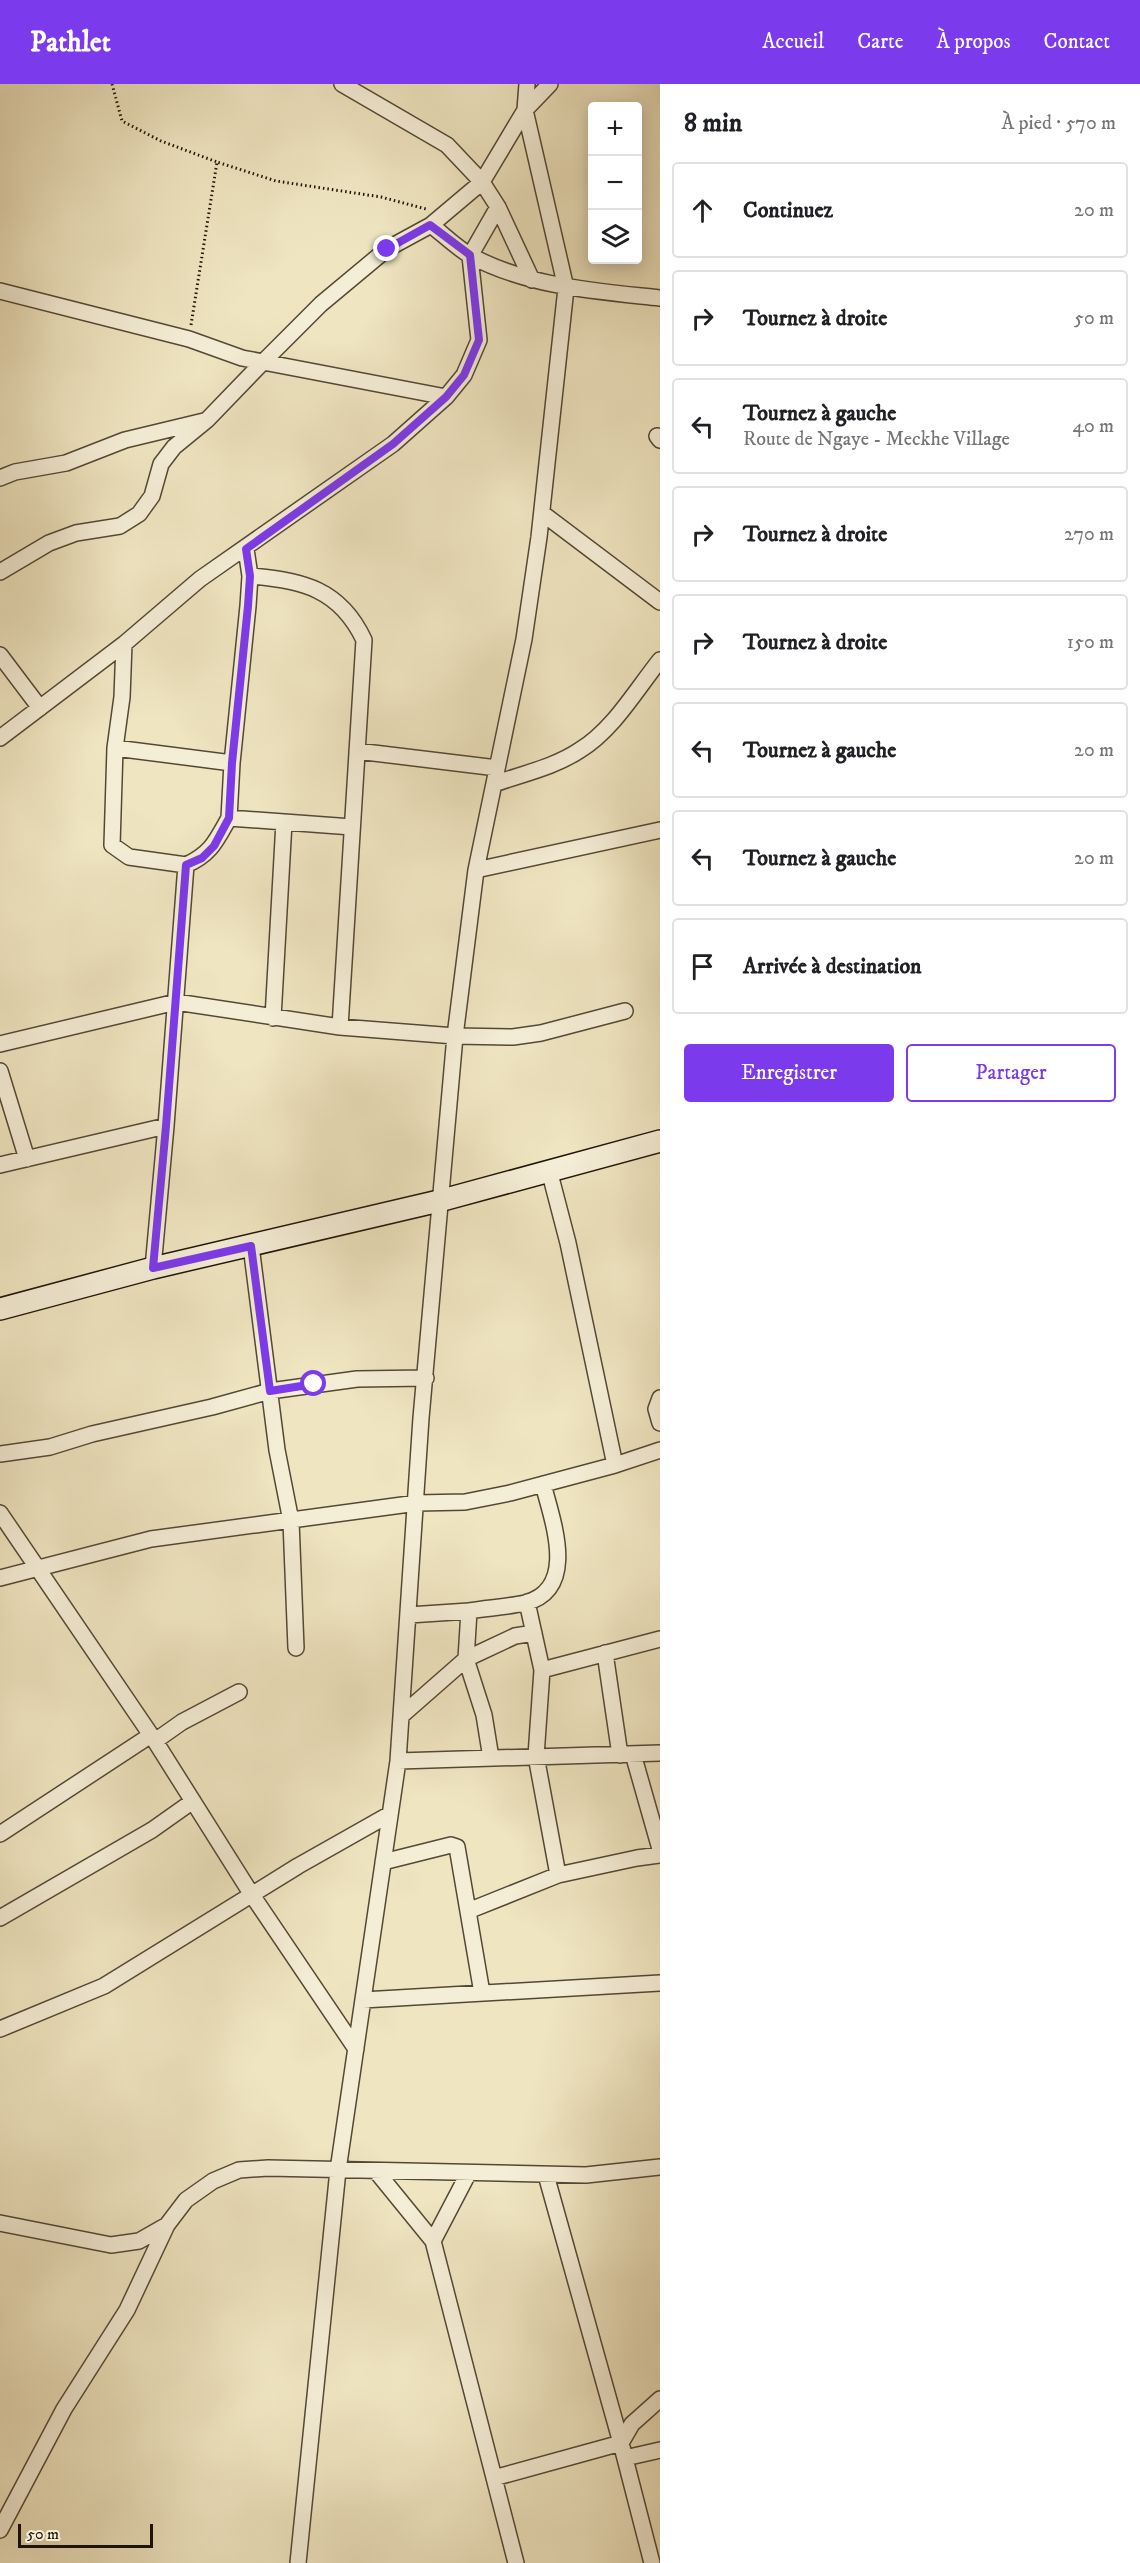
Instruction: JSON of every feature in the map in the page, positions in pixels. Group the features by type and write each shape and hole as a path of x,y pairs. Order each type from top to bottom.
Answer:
{"main road":[{"path":"0,1309 153,1268 439,1201 660,1141"}],"street":[{"path":"342,84 447,145 482,182 498,207 531,280"},
{"path":"298,2563 338,2170 398,1761 421,1418 455,1036 476,870 524,639 542,513 566,288 525,110 527,84"},
{"path":"0,573 48,543 76,533 120,526 139,514 152,496 161,464 174,447 207,420 321,304 387,249 430,225 482,182 525,110 550,84"},
{"path":"0,738 124,644 200,579 393,444 446,397 464,375 479,340 470,255 498,207"},
{"path":"430,225 470,255 531,280 566,288 660,298"},
{"path":"0,291 189,339 242,358 446,397"},
{"path":"0,478 7,470 66,463 125,440 207,420"},
{"path":"542,513 660,602"},
{"path":"124,644 122,697 115,748 112,845 129,857 186,865 202,858 214,846 229,818 250,576 246,549"},
{"path":"250,576 286,579 316,588 344,608 358,627 364,640 340,1027"},
{"path":"0,655 40,708"},
{"path":"494,784 564,759 582,749 604,730 660,660"},
{"path":"115,748 232,763"},
{"path":"357,750 497,768"},
{"path":"229,818 352,827"},
{"path":"273,1018 285,822"},
{"path":"476,870 660,830"},
{"path":"153,1268 186,865"},
{"path":"0,1044 176,1002 340,1027 455,1036 513,1037 541,1033 625,1011"},
{"path":"0,1071 27,1159"},
{"path":"0,1165 166,1126"},
{"path":"549,1170 568,1243 615,1465"},
{"path":"251,1246 270,1391 291,1521 296,1648"},
{"path":"0,1454 50,1447 92,1434 212,1407 270,1391 357,1378 426,1378"},
{"path":"660,1398 656,1408 660,1423"},
{"path":"0,1578 151,1539 417,1503 465,1502 615,1465 660,1450"},
{"path":"409,1615 469,1611 527,1602 547,1590 555,1577 558,1558 557,1540 543,1484"},
{"path":"0,1513 153,1738 252,1895 356,2049"},
{"path":"527,1602 542,1670 536,1756 558,1875"},
{"path":"469,1611 466,1659 484,1715 491,1758"},
{"path":"401,1716 466,1659 515,1636 534,1633"},
{"path":"542,1670 660,1639"},
{"path":"605,1653 626,1755 660,1849"},
{"path":"0,1834 153,1738 239,1692"},
{"path":"398,1761 660,1753"},
{"path":"0,1918 152,1830 193,1801"},
{"path":"0,2029 104,1986 390,1814"},
{"path":"383,1862 451,1845 457,1847 482,1993"},
{"path":"468,1911 558,1875 660,1855"},
{"path":"363,2000 660,1983"},
{"path":"0,2530 64,2409 127,2310 167,2225 186,2200 213,2181 239,2170 268,2168 586,2175 660,2167"},
{"path":"376,2171 433,2241 516,2563"},
{"path":"433,2241 468,2174"},
{"path":"546,2175 652,2563"},
{"path":"0,2223 111,2245 139,2241 167,2225"},
{"path":"623,2451 632,2424 660,2399"},
{"path":"494,2478 623,2451 660,2450"}],"path":[{"path":"112,84 122,122 162,141 276,181 381,196 442,214"},
{"path":"189,339 217,162"}],"route":[{"path":"314,1384 270,1391 251,1246 153,1268 186,865 202,858 214,846 229,818 240,667 250,576 246,549 393,444 446,397 464,375 479,340 470,255 430,225 387,249"}]}
